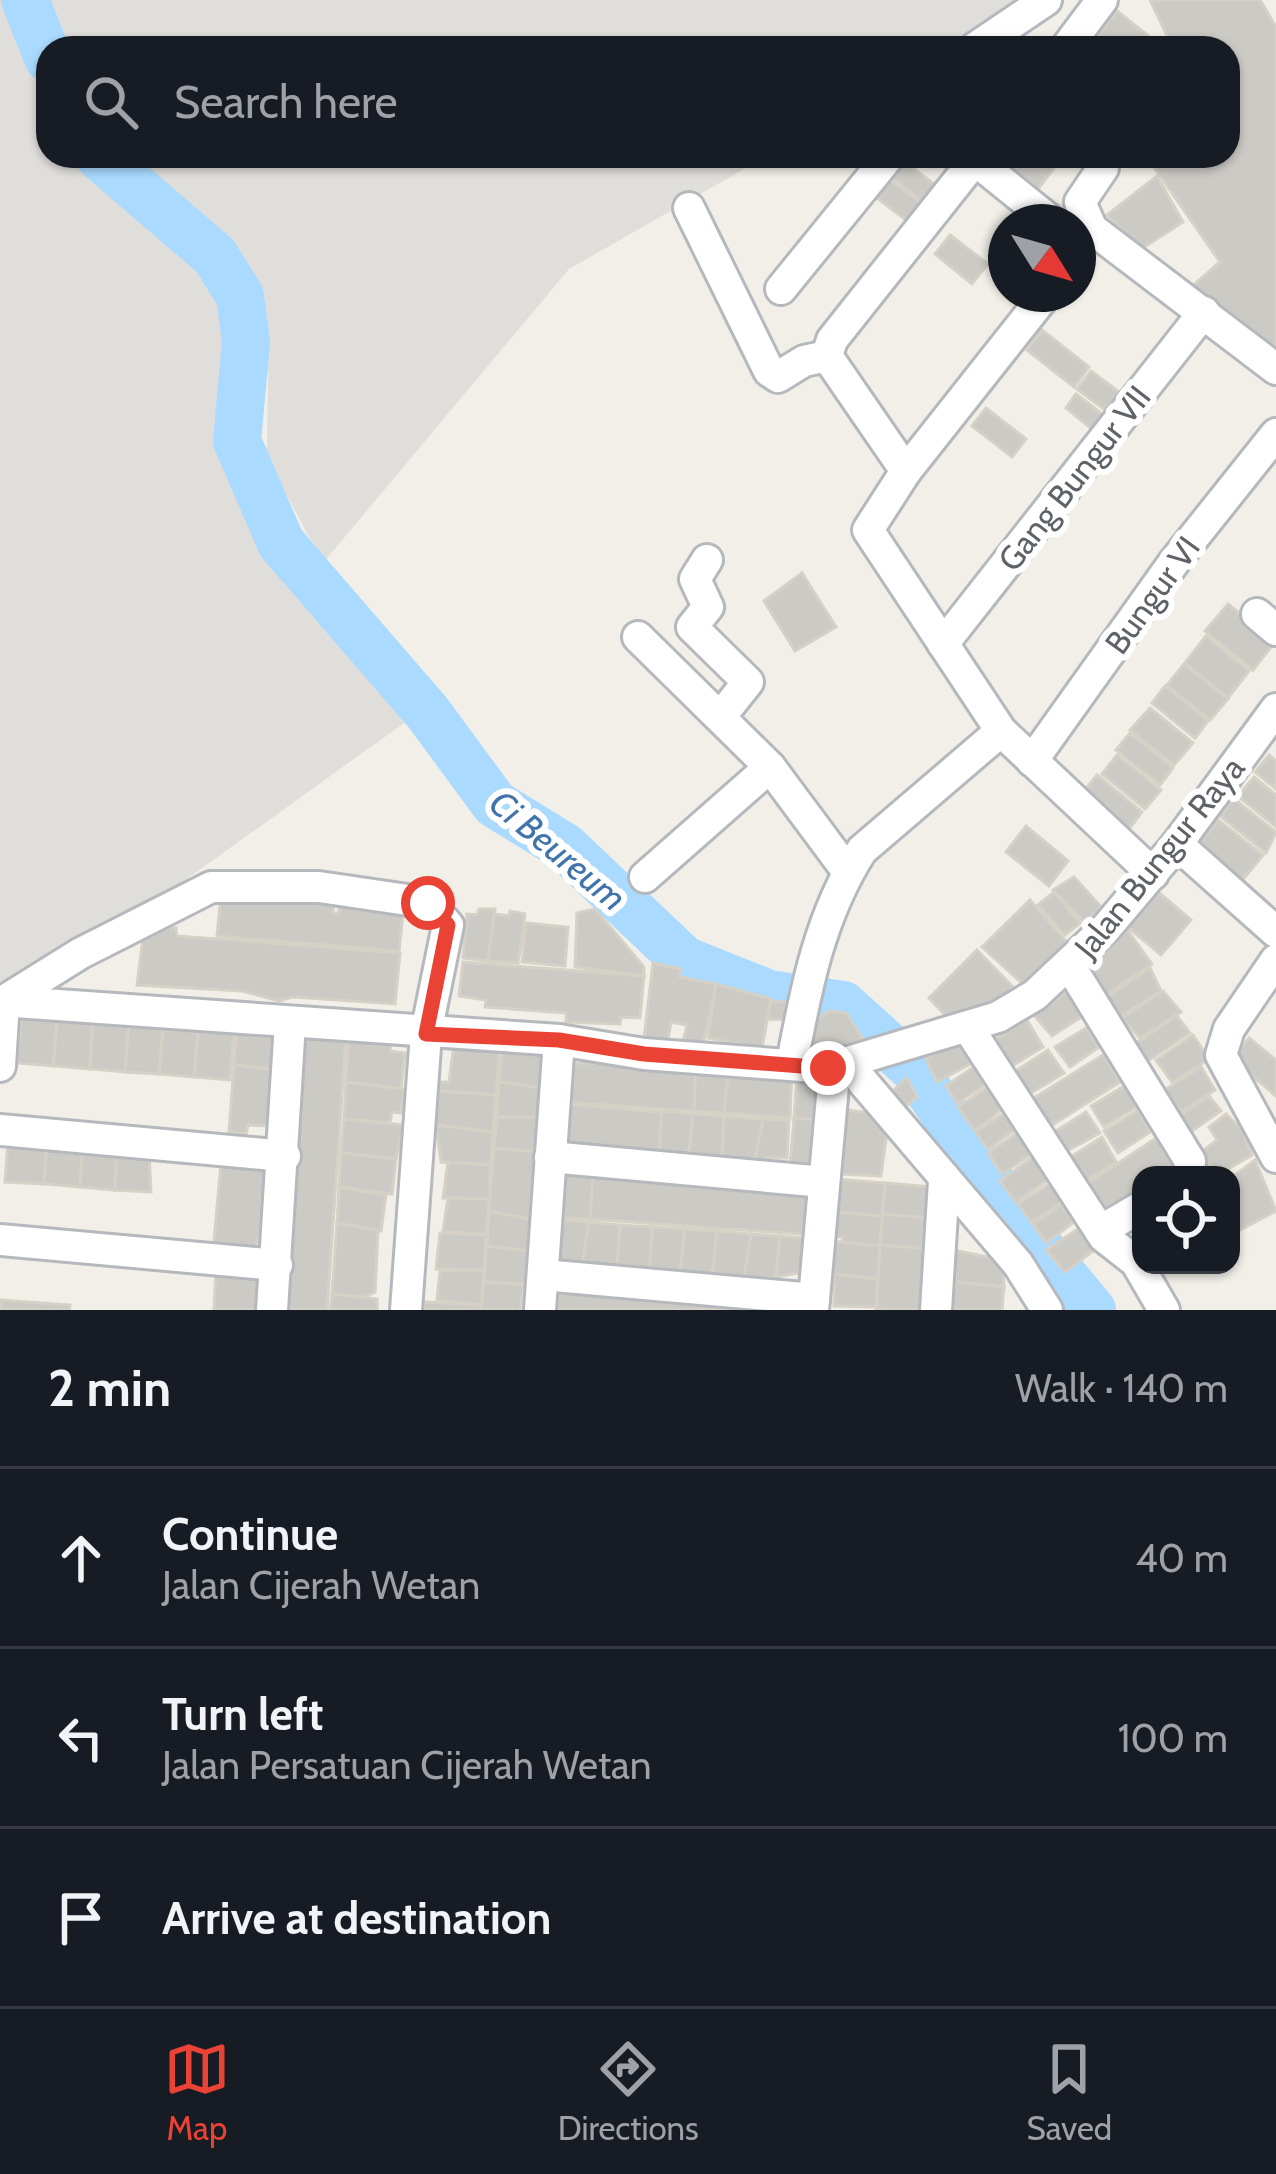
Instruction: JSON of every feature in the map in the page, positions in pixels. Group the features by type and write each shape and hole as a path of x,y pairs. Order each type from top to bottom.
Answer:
{"street":[{"path":"993,36 1046,0"},
{"path":"1072,36 1086,6"},
{"path":"782,289 879,168"},
{"path":"826,356 832,340 968,168"},
{"path":"988,168 1031,204"},
{"path":"1080,204 1103,168"},
{"path":"689,208 769,370 778,377 804,361 826,356"},
{"path":"1096,249 1204,312 1276,369"},
{"path":"1032,312 906,471 868,530 1001,731 1153,874"},
{"name":"Gang Bungur VII","path":"943,644 1204,312"},
{"path":"826,356 906,471"},
{"name":"Bungur VI","path":"1032,761 1174,562 1276,434"},
{"path":"707,560 695,580 709,600 708,607 692,627 748,682 721,716"},
{"path":"638,637 770,767 848,872"},
{"name":"Jalan Bungur Raya","path":"846,1061 969,1029 1035,995 1070,966 1153,874 1276,710"},
{"path":"792,1063 809,966 848,872 862,850 1001,731"},
{"path":"646,877 770,767"},
{"path":"1178,844 1276,932"},
{"path":"2,1001 81,953 211,887 319,887 410,899 440,912 448,925 426,1034 406,1310"},
{"path":"1276,960 1228,1029 1221,1055 1276,1157"},
{"path":"1070,966 1190,1166"},
{"path":"2,1001 559,1040 644,1054 792,1063 846,1061"},
{"path":"0,1066 2,1001"},
{"path":"272,1310 290,1023"},
{"path":"969,1029 1106,1237 1136,1262 1164,1310"},
{"path":"540,1310 559,1040"},
{"path":"846,1061 1018,1264 1048,1310"},
{"path":"543,1275 813,1305 833,1086 846,1061"},
{"path":"0,1130 284,1156"},
{"path":"550,1157 824,1182"},
{"path":"936,1310 944,1181"},
{"path":"1106,1237 1132,1215"},
{"path":"0,1240 277,1265"}],"shaded area":[{"path":"0,0 14,0 36,52 36,168 99,168 165,224 219,289 229,322 227,425 270,543 414,716 146,908 9,983 0,981"},
{"path":"45,0 1040,0 977,36 62,36"},
{"path":"141,168 746,168 569,269 323,563 267,458 268,376 259,319 229,246"}],"building":[{"path":"1150,0 1260,0 1276,27 1276,358 1189,289 1220,262 1155,168 1240,168 1240,36 1167,36"},
{"path":"1117,11 1148,36 1098,36"},
{"path":"892,168 913,168 938,187 925,203 887,174"},
{"path":"1016,168 1054,168 1032,197 1008,178"},
{"path":"1157,176 1183,222 1141,249 1107,215"},
{"path":"887,177 924,205 910,223 873,195"},
{"path":"950,235 988,264 972,284 935,254"},
{"path":"1042,330 1089,367 1074,387 1027,350"},
{"path":"1091,371 1123,395 1109,413 1077,389"},
{"path":"1076,394 1114,423 1103,438 1066,408"},
{"path":"986,408 1026,439 1012,457 972,426"},
{"path":"802,573 836,627 795,651 764,601"},
{"path":"1228,604 1275,642 1253,670 1205,631"},
{"path":"1206,636 1249,671 1228,698 1185,663"},
{"path":"1184,664 1228,699 1210,720 1167,685"},
{"path":"1165,686 1208,721 1195,738 1152,703"},
{"path":"1150,708 1193,743 1174,765 1130,730"},
{"path":"1130,733 1173,768 1160,785 1116,750"},
{"path":"1117,755 1161,790 1145,809 1102,774"},
{"path":"1269,755 1276,761 1276,789 1255,772"},
{"path":"1097,775 1142,812 1122,838 1076,801"},
{"path":"1254,777 1276,795 1276,827 1238,796"},
{"path":"1234,799 1276,832 1266,853 1220,816"},
{"path":"1218,820 1263,855 1241,882 1197,847"},
{"path":"1026,826 1068,861 1049,886 1006,852"},
{"path":"1074,877 1101,907 1085,923 1053,890"},
{"path":"1151,886 1191,920 1161,955 1124,924"},
{"path":"1054,892 1080,923 1065,935 1038,905"},
{"path":"221,895 334,898 333,913 339,913 339,905 404,903 399,951 217,936"},
{"path":"1030,900 1072,948 1022,983 982,947"},
{"path":"479,909 495,909 488,961 463,958 467,914 477,915"},
{"path":"595,909 644,967 644,976 575,967 577,913"},
{"path":"510,911 525,914 518,963 488,961 494,914 509,916"},
{"path":"526,923 568,927 565,966 522,962"},
{"path":"155,927 176,928 177,936 400,953 395,1004 293,997 279,1001 242,991 137,985 143,938"},
{"path":"1127,930 1152,964 1104,996 1088,971"},
{"path":"977,950 1017,991 981,1017 949,1019 929,998"},
{"path":"463,962 644,976 640,1018 621,1017 620,1024 566,1022 566,1013 485,1007 486,1000 459,996"},
{"path":"653,963 681,969 680,977 716,984 703,1045 683,1042 687,1025 671,1022 668,1040 644,1038"},
{"path":"1150,968 1161,991 1118,1018 1105,998"},
{"path":"716,984 771,999 762,1048 708,1038"},
{"path":"1163,991 1181,1012 1140,1038 1122,1018"},
{"path":"1067,992 1084,1015 1052,1036 1034,1015"},
{"path":"771,1001 794,1003 792,1020 767,1019"},
{"path":"93,1011 90,1069 53,1066 57,1019"},
{"path":"829,1011 846,1013 865,1042 823,1065 805,1027"},
{"path":"22,1016 57,1019 53,1066 17,1063"},
{"path":"1177,1016 1190,1033 1148,1061 1136,1043"},
{"path":"93,1017 129,1022 125,1072 90,1069"},
{"path":"1027,1020 1043,1047 1007,1069 991,1042"},
{"path":"129,1022 163,1026 159,1074 125,1072"},
{"path":"237,1024 278,1038 272,1069 234,1065"},
{"path":"199,1026 234,1031 230,1080 194,1077"},
{"path":"1086,1028 1099,1047 1070,1067 1055,1047"},
{"path":"163,1030 198,1030 194,1077 159,1074"},
{"path":"301,1033 346,1037 327,1310 284,1310"},
{"path":"349,1034 391,1038 390,1051 405,1053 401,1089 346,1082"},
{"path":"1193,1035 1209,1059 1172,1082 1156,1060"},
{"path":"960,1037 974,1062 937,1082 926,1059"},
{"path":"1249,1038 1276,1060 1276,1096 1232,1059"},
{"path":"500,1044 496,1095 439,1091 440,1082 449,1082 454,1045"},
{"path":"503,1045 551,1049 549,1077 541,1076 540,1088 499,1082"},
{"path":"1048,1050 1064,1073 1026,1096 1008,1076"},
{"path":"1103,1055 1120,1082 1046,1129 1026,1103"},
{"path":"601,1058 696,1059 694,1111 563,1102 566,1063 600,1063"},
{"path":"696,1059 730,1063 724,1113 694,1111"},
{"path":"234,1065 277,1070 269,1126 248,1125 246,1134 229,1132"},
{"path":"792,1066 790,1118 724,1113 729,1067"},
{"path":"975,1066 988,1083 957,1103 946,1086"},
{"path":"1201,1067 1215,1090 1181,1112 1165,1090"},
{"path":"797,1077 826,1080 823,1121 794,1118"},
{"path":"907,1078 917,1097 905,1107 893,1091"},
{"path":"346,1082 404,1089 401,1113 392,1112 390,1123 344,1119"},
{"path":"499,1082 540,1088 538,1118 497,1117"},
{"path":"1129,1083 1141,1104 1104,1127 1091,1106"},
{"path":"991,1085 1005,1107 975,1131 958,1107"},
{"path":"439,1091 496,1095 493,1132 436,1125"},
{"path":"1209,1096 1221,1111 1189,1133 1176,1118"},
{"path":"564,1104 661,1112 659,1157 559,1153"},
{"path":"846,1110 871,1113 887,1131 881,1176 842,1174"},
{"path":"1138,1110 1150,1132 1118,1153 1104,1131"},
{"path":"662,1111 693,1114 688,1160 659,1157"},
{"path":"1086,1112 1100,1133 1063,1153 1048,1136"},
{"path":"1004,1113 1016,1129 988,1149 976,1132"},
{"path":"693,1114 724,1116 722,1164 689,1155"},
{"path":"1226,1114 1242,1130 1252,1155 1233,1166 1209,1166 1199,1154 1217,1140 1209,1127"},
{"path":"724,1116 763,1119 754,1166 722,1160"},
{"path":"497,1117 543,1118 540,1152 494,1148"},
{"path":"794,1118 823,1121 819,1170 790,1167"},
{"path":"344,1119 404,1125 396,1159 341,1153"},
{"path":"763,1119 789,1120 787,1158 766,1158 765,1167 754,1166"},
{"path":"436,1125 493,1132 491,1165 441,1162"},
{"path":"1020,1131 1033,1153 1002,1174 988,1153"},
{"path":"1102,1137 1116,1162 1083,1183 1066,1160"},
{"path":"1156,1138 1173,1166 1132,1166 1132,1200 1105,1217 1084,1186"},
{"path":"83,1140 117,1149 115,1190 80,1187"},
{"path":"8,1141 47,1143 44,1184 5,1182"},
{"path":"47,1143 82,1146 80,1187 44,1184"},
{"path":"494,1148 540,1152 535,1220 489,1211"},
{"path":"117,1149 149,1152 151,1192 115,1190"},
{"path":"341,1153 396,1159 392,1194 339,1187"},
{"path":"1034,1156 1050,1179 1016,1202 1000,1181"},
{"path":"1255,1160 1276,1211 1240,1230 1240,1171"},
{"path":"448,1162 491,1165 489,1199 443,1198"},
{"path":"221,1163 267,1167 262,1227 253,1253 213,1252"},
{"path":"557,1173 593,1175 590,1219 555,1217"},
{"path":"593,1175 817,1192 814,1235 590,1219"},
{"path":"835,1179 885,1183 882,1216 833,1212"},
{"path":"1054,1181 1067,1199 1031,1222 1018,1204"},
{"path":"885,1183 934,1187 928,1218 883,1214"},
{"path":"339,1187 386,1195 381,1231 337,1223"},
{"path":"448,1198 489,1199 486,1235 443,1231"},
{"path":"1062,1205 1074,1222 1046,1243 1033,1224"},
{"path":"489,1211 535,1220 538,1231 530,1230 530,1238 535,1252 487,1246"},
{"path":"833,1212 882,1216 880,1246 842,1243 843,1237 834,1237"},
{"path":"883,1214 928,1218 925,1249 880,1245"},
{"path":"554,1219 589,1222 582,1267 550,1265"},
{"path":"589,1222 620,1225 617,1269 582,1267"},
{"path":"337,1223 378,1230 375,1292 365,1297 332,1294"},
{"path":"620,1225 653,1227 649,1271 617,1269"},
{"path":"1084,1225 1100,1246 1065,1272 1046,1250"},
{"path":"653,1227 685,1229 680,1272 649,1271"},
{"path":"685,1229 717,1231 712,1279 680,1276"},
{"path":"717,1231 751,1234 744,1281 712,1279"},
{"path":"440,1233 486,1235 484,1270 436,1269"},
{"path":"751,1234 780,1236 776,1277 744,1279"},
{"path":"780,1236 814,1239 805,1272 776,1277"},
{"path":"830,1241 880,1246 878,1279 834,1274"},
{"path":"880,1245 933,1249 923,1310 876,1309"},
{"path":"487,1246 535,1252 532,1284 484,1282"},
{"path":"953,1250 1002,1260 1004,1287 956,1282"},
{"path":"216,1266 250,1269 248,1279 260,1280 256,1310 214,1310"},
{"path":"484,1270 481,1305 437,1300 440,1271"},
{"path":"834,1274 878,1279 876,1307 834,1306"},
{"path":"484,1282 524,1285 520,1310 481,1310"},
{"path":"956,1282 1004,1287 1002,1310 948,1310"},
{"path":"332,1294 377,1299 377,1310 330,1310"},
{"path":"551,1295 648,1296 647,1301 710,1306 710,1300 798,1310 550,1310"},
{"path":"0,1300 70,1305 69,1310 0,1310"},
{"path":"425,1302 481,1305 481,1310 424,1310"}],"waterway":[{"name":"Ci Beureum","path":"25,0 39,36"},
{"name":"Ci Beureum","path":"113,168 215,256 240,296 246,342 237,441 281,543 428,713 495,804 565,847 684,960 769,994 843,1005 914,1069 1017,1220 1092,1310"}],"route":[{"path":"428,903 448,925 426,1034 559,1040 644,1054 828,1068"}]}
